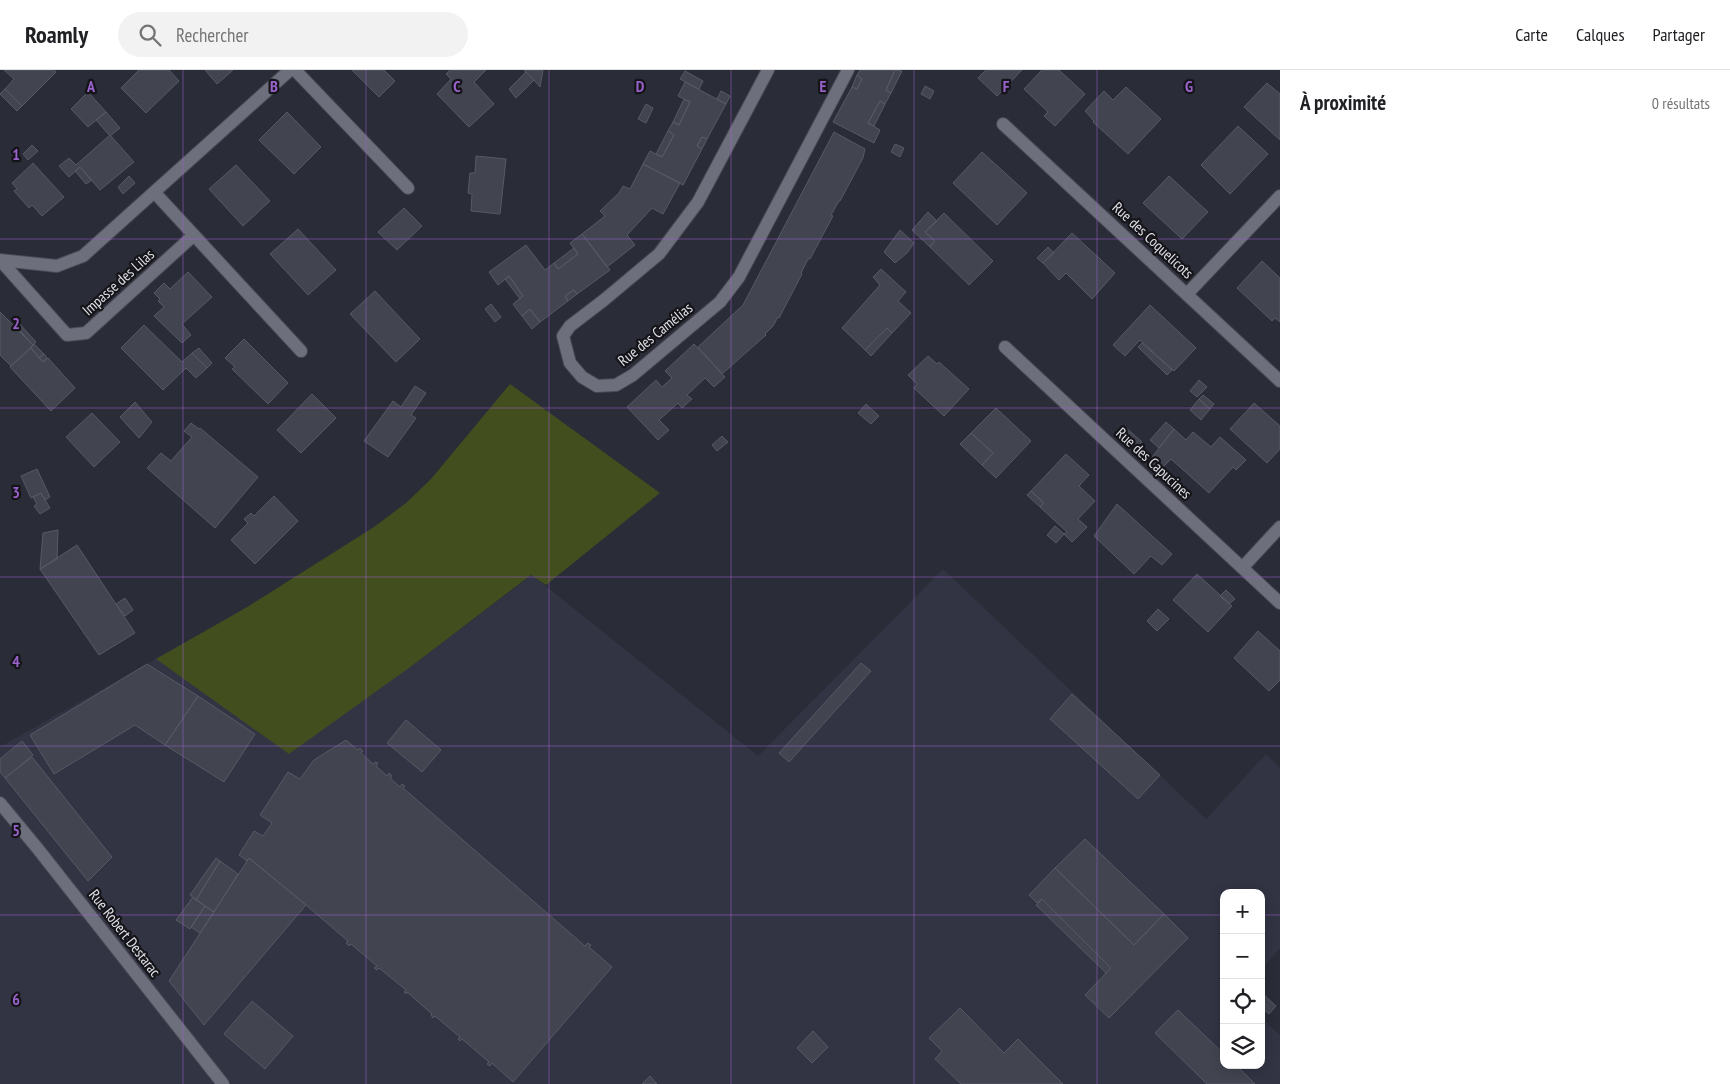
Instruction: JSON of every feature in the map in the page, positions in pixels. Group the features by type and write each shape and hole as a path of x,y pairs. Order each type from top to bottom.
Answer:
{"street":[{"name":"Impasse des Lilas","path":"0,260 57,266 83,256 290,70"},
{"path":"295,70 408,188"},
{"name":"Rue des Camélias","path":"768,70 698,202 659,254 570,326 564,336 570,363 582,377 597,386 616,385 632,375 720,302 739,277 848,70"},
{"name":"Rue des Coquelicots","path":"1003,124 1280,381"},
{"path":"155,193 301,351"},
{"path":"1188,294 1280,196"},
{"name":"Impasse des Lilas","path":"0,260 67,335 86,333 194,235"},
{"name":"Rue des Capucines","path":"1005,347 1280,603"},
{"path":"1243,568 1280,527"},
{"name":"Rue Robert Destarac","path":"0,803 38,848 223,1084"}],"shaded area":[{"path":"943,569 1206,819 1266,754 1280,768 1280,948 1265,965 1265,889 1220,889 1220,1069 1265,1069 1265,1022 1280,1035 1280,1084 0,1084 0,747 249,606 294,578 413,665 532,575 758,756"}],"green space":[{"path":"510,384 660,493 546,585 531,575 413,665 289,754 156,659 249,606 374,527 406,503 431,479"}],"building":[{"path":"4,70 54,70 56,72 22,106 5,89 14,79"},
{"path":"139,70 169,70 179,81 146,113 121,88"},
{"path":"205,70 233,70 217,84"},
{"path":"352,70 384,70 395,81 379,97"},
{"path":"450,70 486,70 474,82 494,104 469,127 437,94 451,79 446,74"},
{"path":"524,70 543,70 540,87 534,80"},
{"path":"860,70 895,70 886,90 891,93 885,104 880,101 868,123 880,130 874,143 833,122 852,87 857,89 862,79 857,75"},
{"path":"895,70 902,71 891,93 886,90"},
{"path":"986,70 1022,70 997,96 978,78"},
{"path":"1042,70 1059,70 1085,94 1055,126 1044,116 1048,112 1024,89"},
{"path":"685,71 703,81 699,89 680,79"},
{"path":"526,72 534,80 516,98 509,89"},
{"path":"857,75 862,79 857,89 852,87"},
{"path":"685,82 726,104 707,139 702,137 697,146 702,149 683,185 643,164 650,151 662,157 674,135 668,131 673,122 679,125 690,102 678,96"},
{"path":"1267,83 1280,94 1280,140 1244,107"},
{"path":"925,86 934,91 930,99 921,94"},
{"path":"1126,87 1161,119 1128,154 1093,122 1085,111 1104,91 1113,100"},
{"path":"5,89 22,106 17,111 0,94"},
{"path":"721,91 730,96 726,104 717,99"},
{"path":"88,92 106,112 88,127 71,109"},
{"path":"684,99 690,102 679,125 673,122"},
{"path":"880,101 885,104 874,126 868,123"},
{"path":"646,104 653,108 646,123 638,119"},
{"path":"106,112 120,128 110,136 96,120"},
{"path":"287,112 321,147 294,174 259,140"},
{"path":"1238,126 1268,154 1230,194 1201,165"},
{"path":"668,131 674,135 662,157 656,154"},
{"path":"834,132 865,149 863,158 831,215 833,216 810,259 808,259 779,318 766,335 722,374 698,347 743,305"},
{"path":"110,135 134,162 100,190 80,167 69,177 59,166 69,158 76,165"},
{"path":"702,137 707,139 702,149 697,146"},
{"path":"895,144 904,148 900,157 891,152"},
{"path":"32,145 38,151 28,160 23,154"},
{"path":"982,152 1027,193 997,225 953,183"},
{"path":"476,156 506,159 500,214 471,211 472,194 468,193 470,173 475,173"},
{"path":"33,163 64,197 42,216 32,205 29,208 14,191 17,189 12,183"},
{"path":"643,164 680,183 663,214 652,208 627,235 635,245 607,267 582,234 605,216 600,211 619,193 623,186 630,189"},
{"path":"236,165 270,201 243,226 209,189"},
{"path":"80,167 92,180 86,184 75,171"},
{"path":"129,176 135,183 123,194 118,187"},
{"path":"1169,176 1208,212 1182,239 1143,203"},
{"path":"404,208 422,226 397,250 378,232"},
{"path":"928,212 937,221 925,232 935,241 930,247 912,230"},
{"path":"944,213 993,261 969,285 930,247 935,241 925,232"},
{"path":"298,229 336,270 308,295 270,254"},
{"path":"900,230 914,243 907,253 895,263 884,252"},
{"path":"1072,233 1115,273 1092,299 1066,273 1059,280 1043,263"},
{"path":"582,234 610,270 577,294 574,290 565,296 568,301 540,322 530,309 522,316 513,304 523,296 509,276 498,285 489,272 526,245 545,270 554,263 558,269 578,254 570,243"},
{"path":"1048,247 1054,253 1043,263 1037,258"},
{"path":"574,248 578,254 558,269 554,263"},
{"path":"1262,261 1280,278 1280,322 1275,318 1272,321 1237,288"},
{"path":"881,269 906,292 898,301 911,313 892,333 887,328 865,350 842,328 880,285 873,277"},
{"path":"188,272 212,297 182,324 191,335 182,343 154,316 164,307 154,293 164,283 170,289"},
{"path":"509,276 523,296 520,299 505,279"},
{"path":"574,290 577,294 568,301 565,296"},
{"path":"375,291 420,339 396,362 350,314"},
{"path":"491,304 501,317 495,322 485,309"},
{"path":"1150,305 1196,348 1174,371 1140,340 1125,356 1113,345"},
{"path":"530,309 540,322 532,329 522,316"},
{"path":"0,312 33,345 11,366 0,355"},
{"path":"17,321 36,342 33,345 14,324"},
{"path":"144,325 182,362 192,353 207,368 196,378 186,368 163,390 121,348"},
{"path":"887,328 892,333 871,356 865,350"},
{"path":"244,339 288,383 268,404 232,369 235,367 225,358"},
{"path":"1142,343 1172,370 1167,375 1138,347"},
{"path":"34,344 44,354 39,358 31,348"},
{"path":"694,344 725,377 714,387 705,378 687,395 692,399 682,408 678,403 659,420 669,430 658,440 627,407 656,380 662,387 672,378 665,371"},
{"path":"31,348 43,362 48,358 75,388 51,411 10,367"},
{"path":"199,348 212,363 207,368 192,353"},
{"path":"44,354 47,358 43,362 39,358"},
{"path":"928,356 937,364 939,362 969,389 944,416 914,388 917,384 908,375"},
{"path":"1199,380 1207,387 1197,397 1190,391"},
{"path":"415,386 426,393 411,415 416,418 388,457 364,441 393,401 401,407"},
{"path":"312,394 336,418 301,453 277,430"},
{"path":"1203,395 1214,404 1210,409 1199,399"},
{"path":"1199,399 1210,409 1201,420 1190,410"},
{"path":"135,402 152,422 139,438 120,417"},
{"path":"1254,403 1280,426 1280,449 1267,463 1230,429"},
{"path":"866,404 879,416 871,424 858,413"},
{"path":"996,408 1031,441 996,478 982,465 993,453 971,433"},
{"path":"92,413 120,442 94,467 66,437"},
{"path":"1166,422 1174,429 1159,448 1150,440"},
{"path":"191,423 200,428 258,477 215,528 147,468 161,453 171,461 192,437 184,431"},
{"path":"1124,426 1142,442 1136,449 1119,433"},
{"path":"1174,429 1186,440 1193,432 1211,447 1220,437 1246,460 1236,470 1233,467 1209,493 1171,459 1159,471 1149,461"},
{"path":"971,433 993,453 982,465 960,444"},
{"path":"722,436 728,442 717,451 712,445"},
{"path":"1066,454 1089,475 1079,486 1095,501 1078,519 1087,527 1072,542 1064,534 1067,532 1040,507 1044,503 1031,491"},
{"path":"37,469 50,497 45,500 41,493 31,498 21,476"},
{"path":"1031,491 1044,503 1040,507 1027,495"},
{"path":"41,493 50,508 40,514 34,506 37,504 33,497"},
{"path":"274,496 298,521 255,564 231,540 248,523 244,519 251,513 254,516"},
{"path":"1117,504 1172,554 1162,565 1151,556 1134,574 1094,536"},
{"path":"1055,526 1064,534 1056,543 1047,535"},
{"path":"58,530 57,559 40,569 43,533"},
{"path":"77,545 135,633 99,655 40,569"},
{"path":"1197,574 1232,606 1208,632 1173,600"},
{"path":"1226,590 1235,599 1229,604 1220,596"},
{"path":"125,598 133,610 125,616 116,604"},
{"path":"1158,609 1169,619 1157,631 1147,621"},
{"path":"1258,631 1280,651 1280,680 1269,691 1234,658"},
{"path":"861,663 871,671 789,762 779,753"},
{"path":"147,664 198,696 165,745 135,725 54,774 30,735"},
{"path":"1072,694 1160,775 1138,799 1050,719"},
{"path":"198,696 255,734 224,782 165,745"},
{"path":"406,720 441,750 422,772 387,743"},
{"path":"346,740 358,750 360,748 363,751 361,753 373,764 375,762 378,763 376,766 387,776 389,773 392,776 390,778 400,787 402,784 405,786 403,788 585,946 588,943 591,945 589,947 612,967 513,1082 492,1063 490,1066 487,1064 489,1062 462,1039 460,1041 458,1039 460,1037 435,1016 433,1018 432,1014 407,992 406,994 404,992 406,990 379,968 377,970 374,968 377,966 351,944 349,946 346,943 348,941 306,905 249,858 247,861 239,855 254,831 263,836 272,823 260,815 288,772 300,779 314,760"},
{"path":"22,741 33,755 5,778 0,772 0,759"},
{"path":"32,757 112,857 88,881 5,778"},
{"path":"1085,839 1164,914 1134,945 1055,868"},
{"path":"216,858 220,861 196,900 190,895"},
{"path":"249,858 306,905 204,1025 169,981"},
{"path":"220,861 238,874 214,912 196,900"},
{"path":"1055,868 1134,945 1164,914 1188,938 1109,1018 1085,995 1111,968 1042,899 1037,903 1029,895"},
{"path":"193,897 205,906 190,929 176,920"},
{"path":"1042,899 1111,968 1106,973 1036,905"},
{"path":"205,906 214,912 200,933 191,927"},
{"path":"1265,996 1276,1006 1269,1014 1265,1010"},
{"path":"252,1001 293,1036 265,1069 224,1034"},
{"path":"960,1008 1004,1053 1018,1039 1063,1084 961,1084 935,1059 942,1051 929,1038"},
{"path":"1178,1010 1220,1050 1220,1069 1240,1069 1255,1084 1207,1084 1155,1033"},
{"path":"813,1031 828,1047 812,1063 797,1048"},
{"path":"650,1076 657,1084 642,1084"}]}
